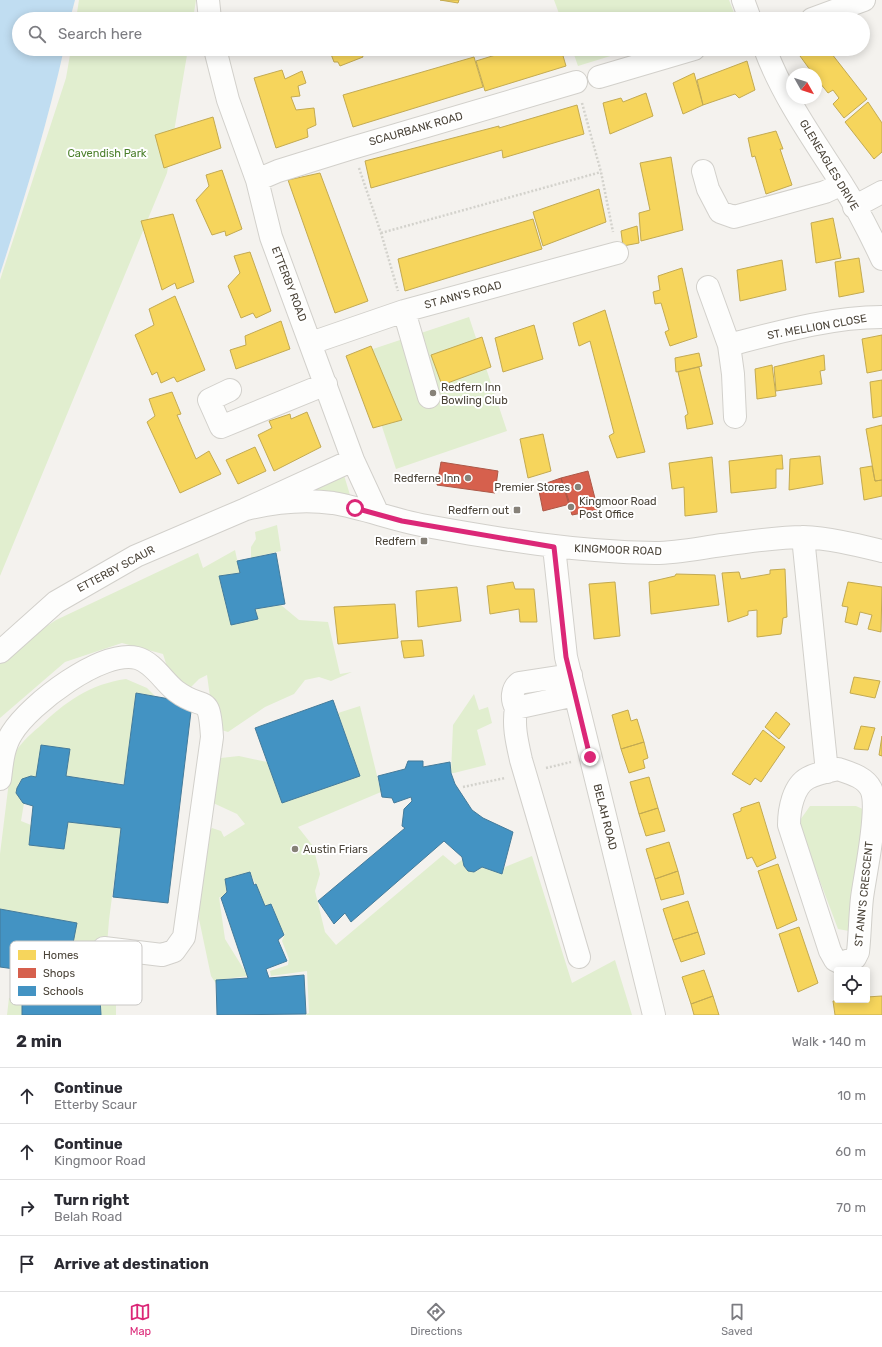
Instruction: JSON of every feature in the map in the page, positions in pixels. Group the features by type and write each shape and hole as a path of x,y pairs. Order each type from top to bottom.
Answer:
{"street":[{"path":"208,0 209,12"},
{"path":"743,0 747,12"},
{"path":"831,12 864,0"},
{"name":"ETTERBY ROAD","path":"217,56 228,100 257,180 271,237 353,460 378,514"},
{"path":"599,77 670,56"},
{"name":"GLENEAGLES DRIVE","path":"768,56 777,79 842,184 872,237 882,259"},
{"name":"SCAURBANK ROAD","path":"257,180 278,171 352,148 576,82"},
{"path":"703,171 708,189 720,212 734,217 824,192 842,184"},
{"path":"854,207 882,192"},
{"name":"ST ANN'S ROAD","path":"311,343 404,311 617,253"},
{"path":"708,287 729,345 733,374 735,417"},
{"path":"404,311 429,397"},
{"name":"ST. MELLION CLOSE","path":"729,345 792,329 868,317 882,317"},
{"path":"230,390 209,400 221,427 326,384"},
{"name":"ETTERBY SCAUR","path":"0,652 56,602 136,556 246,509 353,460"},
{"name":"ETTERBY SCAUR","path":"246,509 269,504 303,501 333,503 378,514"},
{"name":"KINGMOOR ROAD","path":"378,514 402,521 554,547 657,553 761,540 803,537 857,545 882,551"},
{"path":"803,537 827,772"},
{"name":"BELAH ROAD","path":"554,547 566,657 654,1015"},
{"path":"0,779 4,749 12,732 22,720 45,696 71,679 114,659 137,658 150,666 168,685 182,696 205,704 210,711 212,737 184,937 174,951 162,955 142,953"},
{"path":"573,685 519,683 515,686 513,703 516,708 514,721 515,733 521,760 579,957"},
{"name":"ST ANN'S CRESCENT","path":"838,769 854,774 866,782 878,798 862,900 858,952 855,958 841,962 835,960 830,951 789,825 792,800 798,788 807,778 838,769"}],"path":[{"path":"576,82 601,172 617,253"},
{"path":"352,148 381,233 404,311"},
{"path":"381,233 601,172"}],"green space":[{"path":"79,0 196,0 194,12 77,12"},
{"path":"554,0 729,0 734,12 558,12"},
{"name":"Cavendish Park","path":"70,56 187,56 167,173 0,576 0,280 66,78"},
{"path":"574,56 610,56 578,66"},
{"name":"Redfern Inn Bowling Club","path":"469,317 507,431 396,469 358,354"},
{"path":"343,472 350,495 304,492"},
{"path":"277,525 281,551 251,558 251,547 256,539 255,532"},
{"path":"235,550 240,573 219,577 231,625 257,619 255,609 281,605 299,620 328,622 340,674 352,672 331,681 319,677 305,680 294,694 265,707 228,732 208,726 210,697 207,675 199,679 190,688 169,673 163,654 122,643 65,662 0,718 0,661 5,654 56,620 198,553 203,568"},
{"path":"126,679 147,688 155,696 136,693 124,784 66,776 70,749 41,745 36,777 23,779 19,783 16,793 24,803 21,821 31,825 29,845 64,849 68,822 121,828 107,941 73,941 76,923 0,909 0,854 12,757 28,737 68,702 90,690 113,681"},
{"path":"474,694 479,710 488,707 492,723 477,730 486,765 451,773 453,725"},
{"path":"360,706 381,792 298,827 313,846 320,874 315,891 325,932 336,945 443,855 455,865 462,860 466,868 471,872 477,871 482,867 502,874 505,867 532,856 572,983 615,960 632,1015 304,1015 309,1013 307,971 271,976 270,971 288,965 289,959 282,941 286,931 283,936 272,904 265,906 250,872 225,879 227,892 221,898 219,897 225,939 248,976 217,980 217,985 211,976 199,919 203,837 212,828 221,831 224,837 245,824 237,814 198,796 203,760 239,756 267,762 282,803 360,776 338,713"},
{"path":"810,806 856,806 867,811 849,931 838,929 798,823"},
{"path":"9,998 10,1005 22,1005 22,1015 7,1015"},
{"path":"100,1005 116,1005 116,1015 101,1015"}],"water":[{"path":"0,0 75,0 72,12 12,12 12,56 62,56 35,162 0,274"}],"building: Homes":[{"path":"440,0 459,0 458,3"},
{"path":"332,56 363,57 340,66 338,62 334,62"},
{"path":"492,56 563,56 566,66 485,91 476,61"},
{"path":"800,56 833,56 867,99 844,118 833,104 839,98 833,90 828,93 822,86 822,68 809,68"},
{"path":"474,57 483,87 353,127 343,95"},
{"path":"747,61 755,90 739,98 735,94 703,105 697,80"},
{"path":"282,70 285,79 302,71 306,83 298,86 300,96 291,97 296,110 314,108 316,125 307,129 308,137 276,148 254,78"},
{"path":"694,73 703,105 683,114 673,83"},
{"path":"646,93 653,116 610,134 603,103 621,98 623,102"},
{"path":"868,102 882,123 882,152 874,159 845,122"},
{"path":"577,105 584,134 503,158 502,150 371,188 365,161 499,126 499,128"},
{"path":"213,117 221,148 164,168 155,135"},
{"path":"776,131 783,149 780,149 792,185 766,194 755,156 752,157 748,138"},
{"path":"671,157 683,230 641,241 639,213 650,210 640,163"},
{"path":"222,170 242,229 226,236 225,231 212,235 196,200 209,186 206,175"},
{"path":"320,173 368,301 335,313 288,180"},
{"path":"599,189 606,222 543,246 533,212"},
{"path":"173,214 194,282 177,289 175,283 162,290 141,221"},
{"path":"833,218 841,258 816,263 811,223"},
{"path":"533,219 542,249 405,291 398,259"},
{"path":"637,226 639,243 623,246 621,231"},
{"path":"250,252 271,311 256,318 253,313 241,318 228,286 240,273 234,256"},
{"path":"859,258 864,292 839,297 835,262"},
{"path":"782,260 786,290 740,301 737,270"},
{"path":"682,268 697,337 670,346 665,332 669,330 661,303 655,304 653,292 660,290 658,276"},
{"path":"175,296 205,370 177,382 174,377 161,383 157,372 152,375 135,335 154,325 149,309"},
{"path":"605,310 645,452 617,458 609,436 614,433 590,341 579,346 573,323"},
{"path":"281,321 290,349 236,369 230,350 246,345 245,336"},
{"path":"534,325 543,359 503,372 495,338"},
{"path":"882,335 882,370 867,373 862,339"},
{"path":"482,337 491,367 442,385 431,355"},
{"path":"371,346 402,420 373,428 346,356"},
{"path":"699,353 702,366 676,372 675,358"},
{"path":"824,355 825,370 820,371 822,384 776,391 774,367"},
{"path":"772,365 776,396 757,399 755,369"},
{"path":"699,367 713,424 687,429 685,416 688,414 678,372"},
{"path":"882,380 882,416 873,418 870,382"},
{"path":"172,392 181,414 177,415 196,459 209,451 221,474 180,493 147,422 155,416 149,399"},
{"path":"307,412 321,447 274,471 258,435 272,428 269,421 290,414 291,419"},
{"path":"882,425 882,480 875,481 866,429"},
{"path":"543,434 551,471 528,478 520,439"},
{"path":"255,447 266,471 238,484 226,460"},
{"path":"782,455 783,469 776,469 776,488 731,493 729,461"},
{"path":"820,456 823,484 789,490 790,459"},
{"path":"712,457 717,512 685,516 684,487 672,489 669,463"},
{"path":"872,466 875,481 882,480 882,496 864,500 860,468"},
{"path":"785,569 787,617 783,618 781,634 757,637 757,610 748,611 748,615 728,622 722,573 739,572 741,579 770,574 770,570"},
{"path":"676,574 715,575 719,605 651,614 649,582 675,576"},
{"path":"513,582 515,589 534,589 537,622 520,622 519,609 490,614 487,586"},
{"path":"615,582 620,636 594,639 589,584"},
{"path":"848,582 882,587 881,632 868,629 872,615 860,612 857,625 845,622 848,607 842,606"},
{"path":"457,587 461,621 418,627 416,591"},
{"path":"395,604 398,638 338,644 334,607"},
{"path":"422,640 424,656 404,658 401,641"},
{"path":"854,677 880,681 875,698 850,693"},
{"path":"628,710 631,721 637,719 644,742 621,749 612,715"},
{"path":"776,712 790,724 779,739 765,727"},
{"path":"861,726 875,728 868,750 854,749"},
{"path":"763,730 785,747 761,782 755,778 750,785 732,774"},
{"path":"882,736 882,756 879,755"},
{"path":"644,742 648,758 643,760 645,768 629,773 621,749"},
{"path":"649,777 658,808 639,814 630,782"},
{"path":"759,802 776,858 757,867 752,857 747,859 733,814 741,811 741,808"},
{"path":"658,808 665,831 646,836 639,814"},
{"path":"669,842 678,871 655,879 646,849"},
{"path":"778,864 797,920 777,929 758,871"},
{"path":"678,871 684,894 661,900 655,879"},
{"path":"688,901 698,932 673,940 663,909"},
{"path":"799,927 818,983 798,992 779,934"},
{"path":"698,932 705,954 681,962 673,940"},
{"path":"704,970 713,996 691,1004 682,977"},
{"path":"713,996 719,1015 694,1015 691,1004"},
{"path":"882,996 882,1015 835,1015 833,1001 834,1003 870,1003 870,997"}],"building: Shops":[{"name":"Redferne Inn","path":"441,462 498,471 495,493 437,485"},
{"name":"Premier Stores","path":"588,471 598,510 572,515 561,478"},
{"path":"561,478 570,504 543,511 538,486"}],"building: Schools":[{"path":"276,553 285,604 255,609 258,619 231,625 219,576 240,573 237,561"},
{"path":"136,693 192,703 168,903 113,897 121,828 68,822 64,849 29,845 33,806 23,803 16,793 22,779 31,776 36,777 41,745 70,749 66,776 124,785"},
{"path":"333,700 360,776 282,803 255,728"},
{"path":"408,761 423,761 423,767 450,762 451,773 455,784 472,810 483,818 513,832 502,874 482,867 474,872 468,871 464,866 462,857 444,841 351,922 345,913 334,924 318,901 405,828 402,826 404,809 412,801 411,797 394,803 392,798 382,797 378,776 405,769"},
{"path":"250,872 254,885 256,884 265,906 271,904 284,935 278,940 287,961 266,969 269,978 304,975 306,1014 217,1015 216,980 248,978 221,898 227,892 225,879"},
{"path":"0,909 77,923 73,941 10,941 10,968 0,967"},
{"path":"22,1005 100,1005 101,1015 22,1015"}],"place":[{"name":"Redfern Inn Bowling Club","path":"433,393"},
{"name":"Redferne Inn","path":"468,478"},
{"name":"Premier Stores","path":"578,487"},
{"name":"Kingmoor Road Post Office","path":"571,507"},
{"name":"Redfern out","path":"517,510"},
{"name":"Redfern","path":"424,541"},
{"name":"Austin Friars","path":"295,849"}],"route":[{"path":"355,508 402,521 554,547 566,657 590,757"}]}
